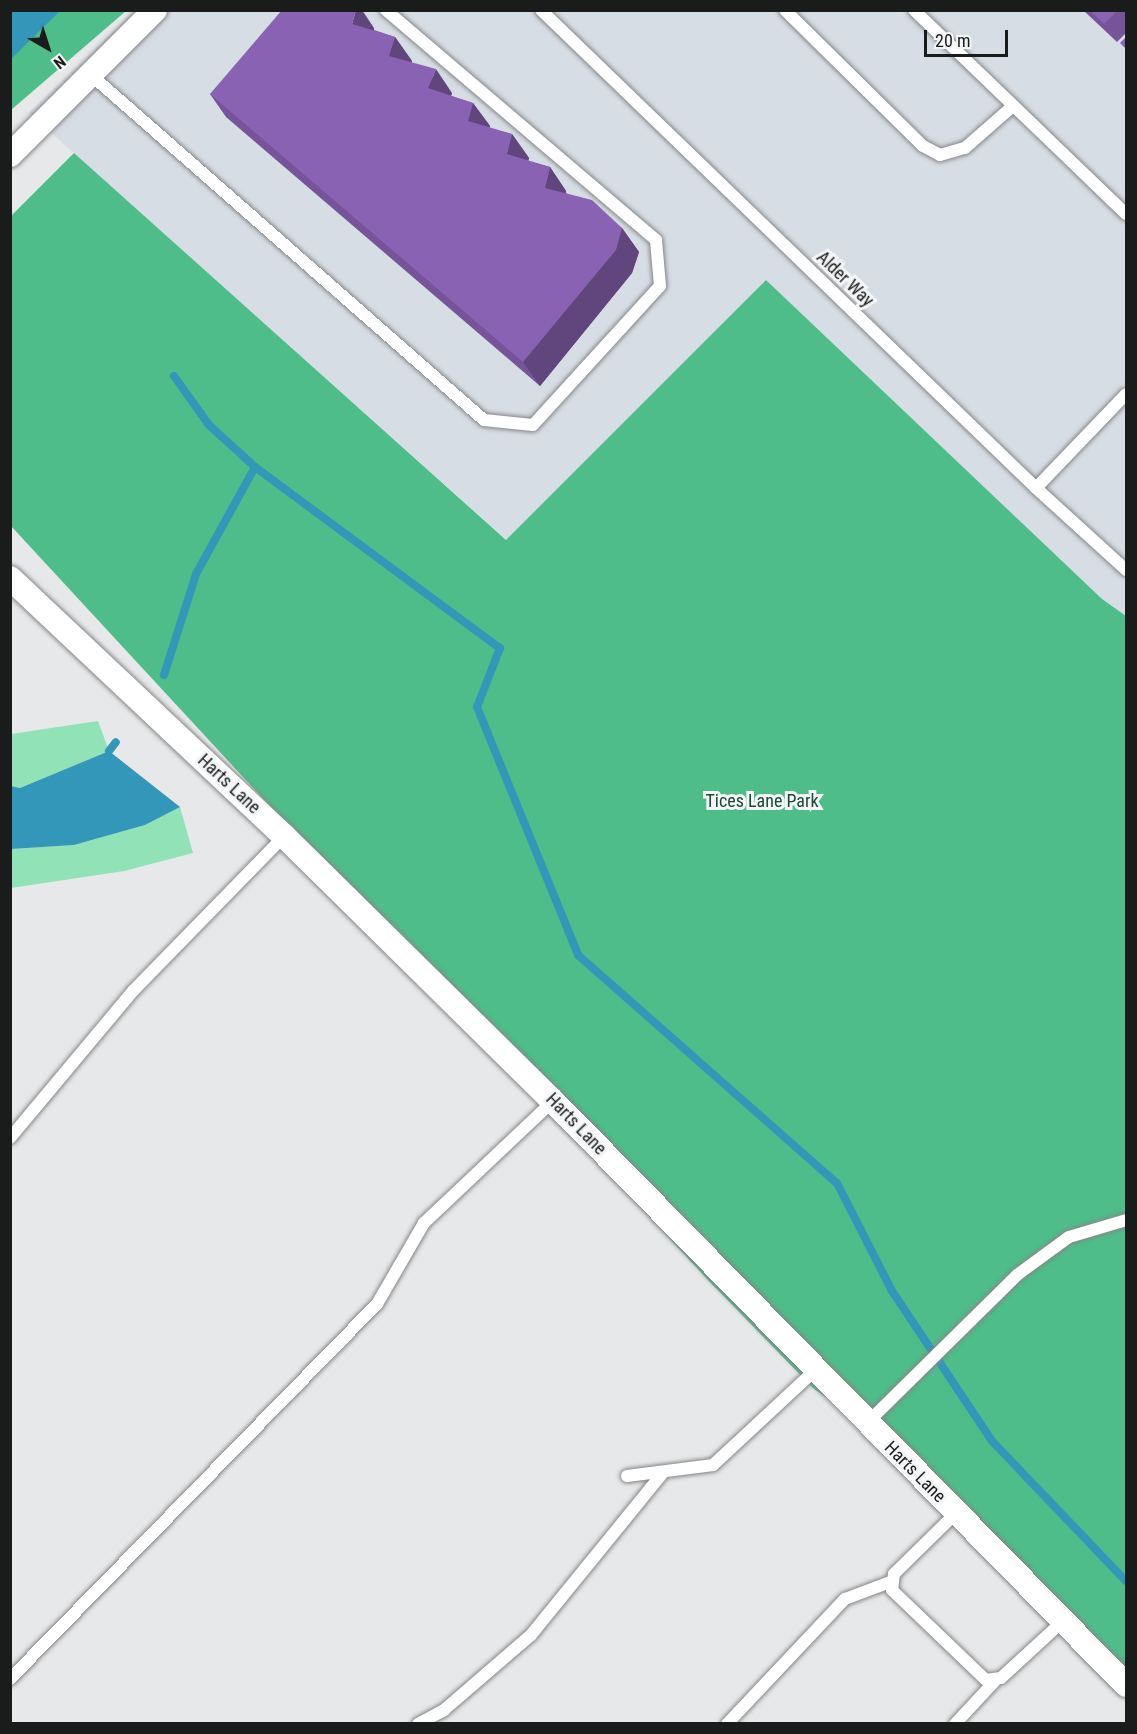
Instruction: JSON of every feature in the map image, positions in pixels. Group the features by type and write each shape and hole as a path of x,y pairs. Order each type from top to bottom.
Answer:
{"street":[{"path":"10,155 155,10"},
{"name":"Harts Lane","path":"10,578 284,836 553,1101 866,1424 1126,1685"}],"lane":[{"path":"90,74 484,420 533,425 660,286 656,240 386,10"},
{"name":"Alder Way","path":"541,10 1036,488 1126,570"},
{"path":"785,10 923,146 940,155 965,148 1013,105"},
{"path":"914,10 1126,214"},
{"path":"1036,488 1126,394"},
{"path":"10,1138 133,991 284,836"},
{"path":"10,1679 377,1304 424,1223 553,1101"},
{"path":"866,1424 1017,1275 1069,1237 1126,1220"},
{"path":"627,1476 662,1474 713,1465 814,1371"},
{"path":"418,1724 444,1710 531,1635 662,1474"},
{"path":"956,1513 894,1574 890,1582 892,1590 986,1680 995,1681"},
{"path":"727,1724 845,1599 890,1582"},
{"path":"955,1724 995,1681 1063,1621"}],"shaded area":[{"path":"134,11 1126,11 1126,616 1102,599 766,280 507,540 29,113"}],"green space":[{"path":"11,11 126,11 11,110"},
{"name":"Tices Lane Park","path":"74,153 506,540 766,280 1102,599 1126,616 1126,1685 866,1424 814,1389 708,1280 11,526 11,216"},
{"path":"98,721 109,751 20,788 11,786 11,734"},
{"path":"180,807 193,853 124,871 11,888 10,849 74,845 145,825"}],"water":[{"path":"11,10 60,10 60,11 11,59"},
{"path":"109,751 180,807 145,825 74,845 11,849 11,786 20,788"}],"building":[{"path":"282,10 356,10 352,24 395,37 389,56 436,69 428,88 473,103 468,121 512,134 507,154 550,167 545,188 592,200 622,228 616,250 523,362 210,94"},
{"path":"1089,10 1118,10 1104,24"},
{"path":"1126,37 1126,49 1120,43"}],"waterway":[{"path":"174,376 209,425 255,467"},
{"path":"164,675 196,574 255,467 500,648 477,707 578,955 837,1183 892,1291 992,1441 1126,1581"},
{"path":"109,751 116,742"}]}
